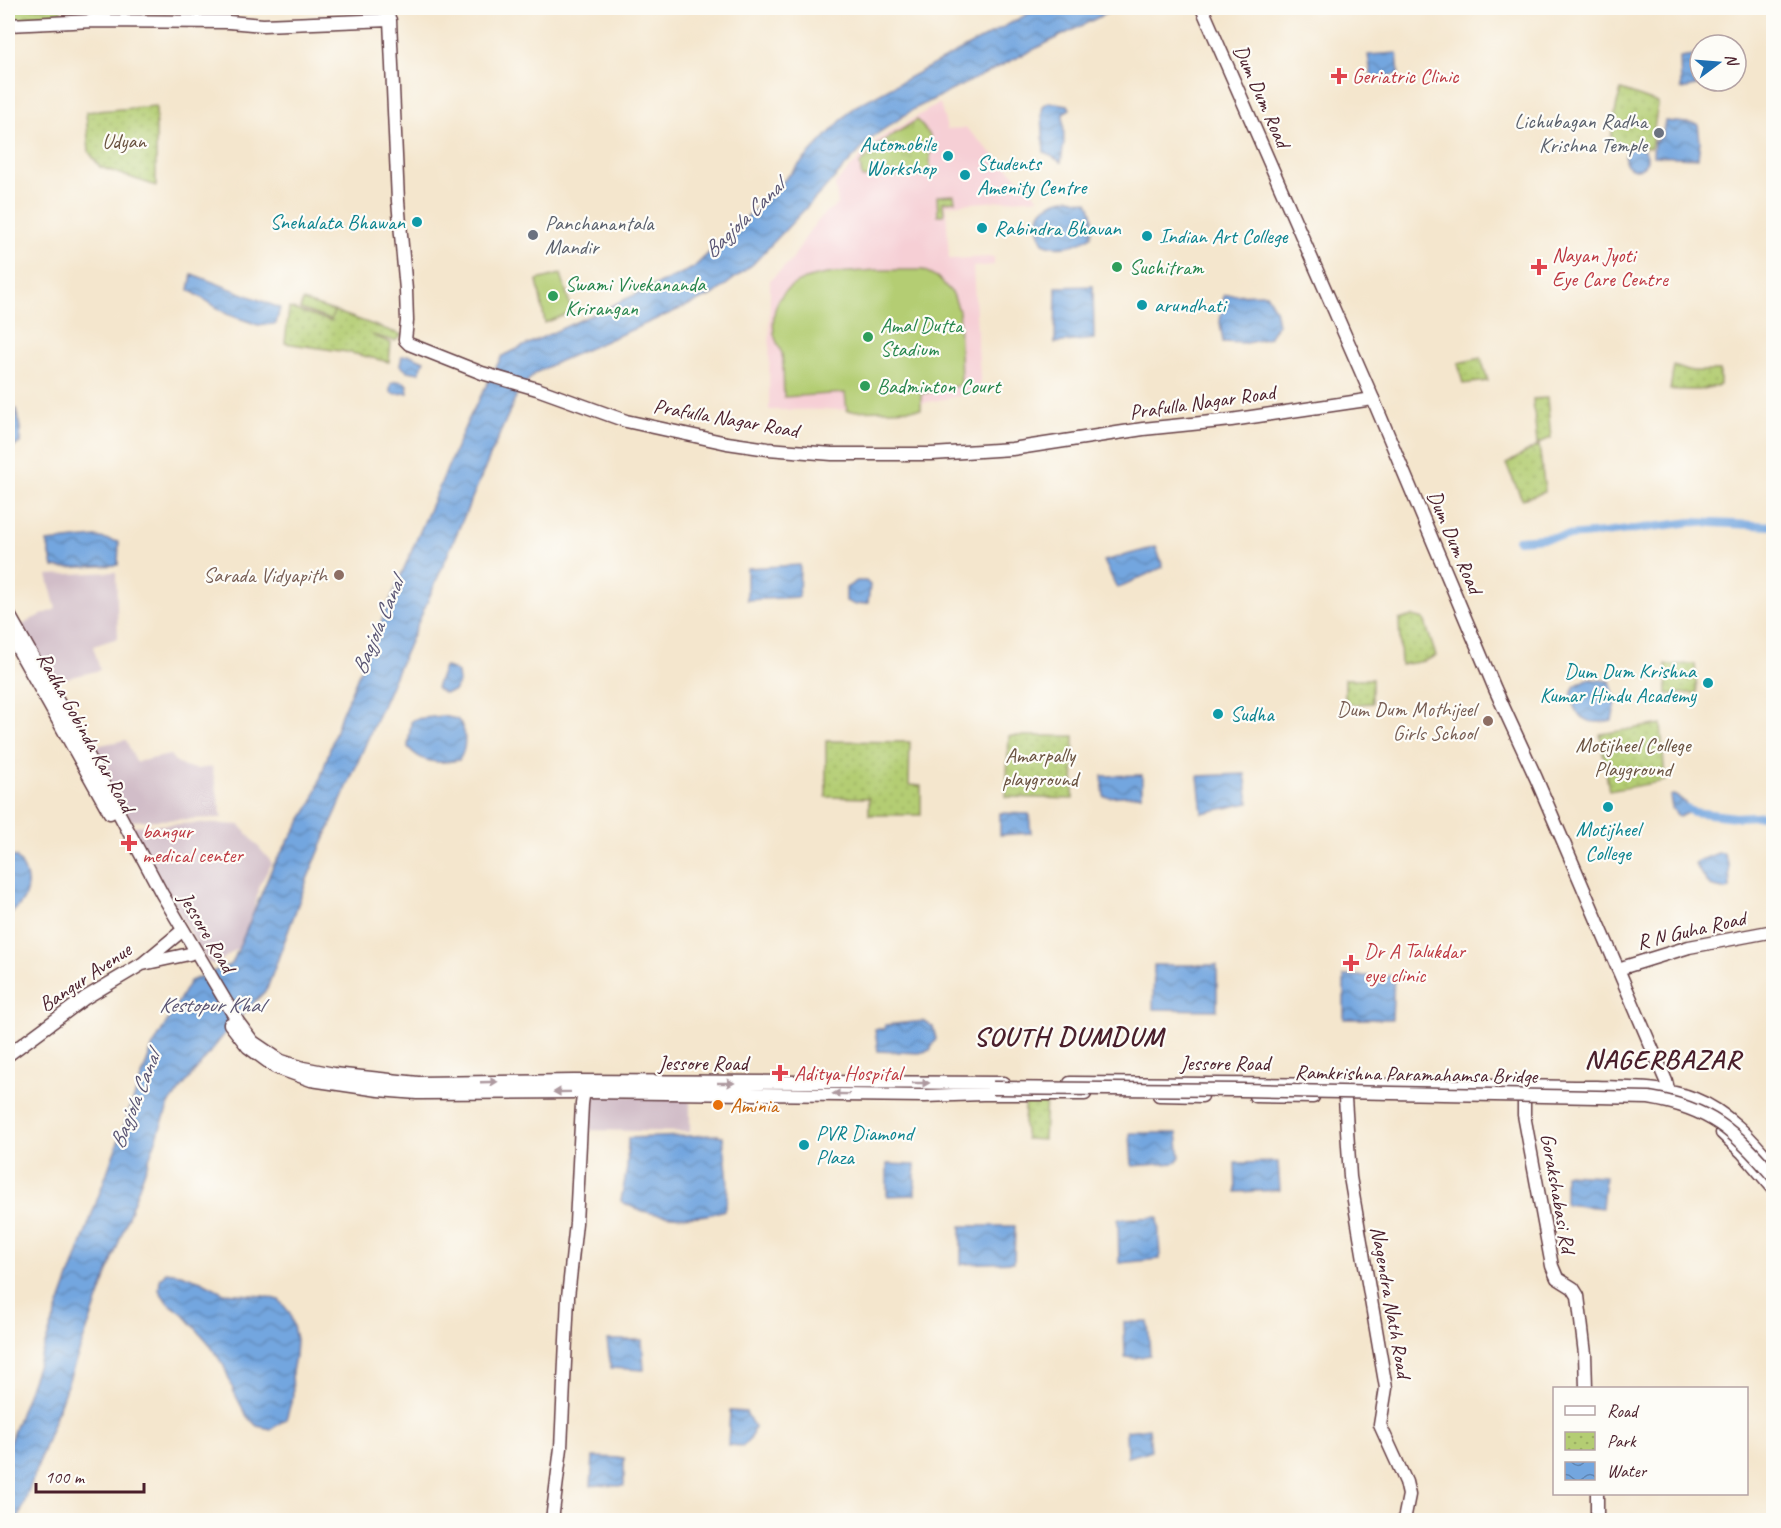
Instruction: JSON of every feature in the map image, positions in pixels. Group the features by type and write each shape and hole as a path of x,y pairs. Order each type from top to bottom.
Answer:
{"main road":[{"name":"Dum Dum Road","path":"1202,8 1373,399 1497,694 1536,778 1670,1092"},
{"name":"Prafulla Nagar Road","path":"8,25 93,21 229,22 263,25 390,20 398,201 406,290 405,340 409,344 482,373 626,421 727,443 768,449 834,454 932,454 1012,449 1143,429 1231,420 1373,399"},
{"name":"Jessore Road","path":"8,612 45,681 51,687 180,932"},
{"name":"Radha Gobinda Kar Road","path":"8,631 206,975"},
{"name":"R N Guha Road","path":"1618,969 1689,946 1773,931"},
{"name":"Bangur Avenue","path":"8,1055 85,998 142,964 180,932"},
{"path":"142,964 192,952"},
{"name":"Jessore Road","path":"206,975 235,1025 251,1045 297,1066 380,1085 418,1083 585,1087 986,1089 1639,1103 1670,1107 1695,1116 1719,1130 1743,1153 1773,1189"},
{"name":"Jessore Road","path":"986,1089 1262,1082 1629,1088 1670,1092 1696,1100 1735,1123 1773,1166"},
{"name":"Nagendra Nath Road","path":"1340,1085 1345,1098 1350,1177 1386,1388 1380,1425 1406,1482 1409,1495 1404,1521"},
{"name":"Gorakshabasi Rd","path":"1524,1086 1526,1123 1552,1266 1557,1278 1576,1292 1580,1303 1586,1387"},
{"path":"552,1521 561,1448 568,1297 576,1223 585,1087"},
{"name":"Ramkrishna Paramahamsa Bridge","path":"986,1089 1252,1090 1649,1098 1687,1106 1707,1115 1746,1145 1773,1177"},
{"path":"1670,1092 1670,1107"},
{"path":"1597,1495 1598,1521"}],"shaded area":[{"path":"940,103 947,129 966,128 1039,198 946,205 949,259 994,257 994,265 973,267 981,392 922,403 921,409 769,410 770,280 791,261 810,230 826,212 838,204 835,184 877,140"},
{"path":"116,572 118,638 93,646 100,670 52,682 21,626 56,609 47,575"},
{"path":"126,740 136,762 170,755 184,767 197,769 212,767 222,818 130,821 91,750 100,745"},
{"path":"203,823 240,825 272,863 260,884 246,942 215,965 207,962 130,826"},
{"path":"588,1095 690,1097 690,1132 586,1130"}],"green space":[{"path":"8,8 61,8 61,19 8,21"},
{"path":"1621,90 1658,103 1651,148 1610,143"},
{"name":"Udyan","path":"156,106 156,186 100,167 89,152 86,112"},
{"path":"917,120 930,135 930,174 862,178 860,164 880,143"},
{"path":"954,195 955,201 943,202 944,215 938,215 937,196"},
{"name":"Amal Dutta Stadium","path":"876,270 923,270 937,277 953,294 959,311 961,385 921,394 921,409 847,411 845,393 784,397 782,354 774,333 774,312 781,297 791,286 806,279"},
{"name":"Swami Vivekananda Krirangan","path":"561,274 572,312 545,323 537,280"},
{"path":"303,301 334,311 331,320 300,309"},
{"path":"289,308 330,321 334,311 402,335 395,341 372,335 391,343 389,362 347,352 285,343"},
{"path":"1481,358 1488,381 1463,384 1458,363"},
{"path":"1674,366 1688,371 1720,371 1720,385 1700,390 1670,390"},
{"path":"1547,398 1551,438 1537,444 1533,399"},
{"path":"1539,445 1545,492 1522,499 1506,464"},
{"path":"1412,616 1424,619 1436,656 1424,661 1401,665 1399,620"},
{"path":"1695,664 1697,693 1667,694 1666,665"},
{"path":"1345,679 1372,679 1372,703 1345,705"},
{"name":"Motijheel College Playground","path":"1661,724 1665,781 1609,791 1600,734"},
{"name":"Amarpally playground","path":"1009,736 1074,736 1073,799 1006,797"},
{"path":"826,741 910,742 909,785 921,786 921,815 869,815 869,798 826,797"},
{"path":"1026,1095 1046,1095 1044,1140 1026,1139 1024,1124"}],"water":[{"name":"Kestopur Khal","path":"1039,8 1117,8 914,109 874,136 753,264 714,294 535,373 518,392 308,877 267,989 230,1027 169,1104 18,1520 8,1520 8,1447 152,1048 190,981 232,964 273,866 313,801 341,715 468,420 502,356 693,268 772,193 854,107"},
{"path":"1397,53 1399,74 1372,79 1368,55"},
{"path":"1688,57 1688,88 1681,89 1680,58"},
{"path":"1049,102 1068,105 1070,109 1063,113 1064,143 1061,162 1044,152 1042,112 1043,106"},
{"path":"1665,121 1698,124 1700,141 1698,158 1653,156 1654,141 1657,141 1657,137 1662,137"},
{"path":"1632,147 1640,147 1647,154 1647,162 1640,169 1632,169 1625,162 1625,154"},
{"path":"1070,198 1088,202 1093,219 1091,236 1068,246 1043,243 1038,225 1042,212 1052,203"},
{"path":"192,274 280,308 276,324 258,325 227,314 189,290"},
{"path":"1093,286 1094,339 1055,343 1056,287"},
{"path":"1266,294 1275,309 1278,324 1269,338 1246,343 1223,342 1220,322 1224,295"},
{"path":"410,355 424,361 419,373 407,371 400,365 402,356"},
{"path":"396,381 407,385 408,393 393,394 390,391 391,383"},
{"path":"8,408 16,409 20,443 8,450"},
{"path":"96,537 119,542 118,565 53,567 47,542"},
{"path":"1156,547 1163,567 1117,588 1104,561"},
{"path":"800,565 799,597 747,600 747,568"},
{"path":"857,581 866,581 870,585 868,603 855,605 846,601 846,588"},
{"path":"444,667 458,673 459,682 454,691 444,693 436,688"},
{"path":"1588,679 1610,681 1616,702 1612,720 1592,722 1582,717 1574,707 1572,691 1575,686"},
{"path":"442,716 457,719 463,728 465,744 462,755 459,760 445,762 425,760 408,747 411,722 415,719"},
{"path":"1245,774 1249,803 1202,813 1198,776"},
{"path":"1142,775 1142,795 1104,797 1102,776"},
{"path":"1673,795 1684,802 1688,813 1679,817 1672,808 1670,796"},
{"path":"1000,813 1029,814 1031,833 1000,835"},
{"path":"1723,853 1729,866 1730,888 1727,890 1710,886 1695,865 1698,861"},
{"path":"8,856 16,857 21,865 25,872 27,888 21,902 8,915"},
{"path":"1154,965 1217,965 1217,1010 1153,1009"},
{"path":"1344,976 1394,976 1392,1019 1344,1019"},
{"path":"924,1021 933,1027 936,1039 930,1050 919,1053 878,1051 875,1029 884,1029 885,1025"},
{"path":"1130,1133 1177,1133 1180,1157 1175,1163 1132,1166"},
{"path":"718,1135 723,1137 727,1174 728,1194 724,1210 700,1216 672,1216 644,1211 621,1201 627,1168 628,1138"},
{"path":"1278,1162 1280,1190 1236,1192 1235,1163"},
{"path":"887,1164 915,1165 915,1195 887,1196"},
{"path":"1565,1174 1605,1176 1602,1208 1565,1204"},
{"path":"1158,1217 1160,1259 1119,1263 1118,1219"},
{"path":"961,1226 1015,1226 1014,1262 961,1264"},
{"path":"166,1272 201,1281 224,1293 264,1296 279,1300 290,1313 296,1339 292,1372 293,1396 286,1419 271,1429 257,1426 246,1415 224,1366 208,1342 183,1314 167,1302 159,1290 160,1279"},
{"path":"1124,1322 1148,1322 1150,1355 1136,1358 1125,1357"},
{"path":"607,1340 642,1340 644,1370 611,1368"},
{"path":"730,1411 746,1412 754,1427 751,1438 743,1446 728,1445"},
{"path":"1149,1428 1151,1451 1127,1457 1126,1431"},
{"path":"593,1457 624,1458 624,1486 591,1485"}],"waterway":[{"path":"1518,540 1604,533 1692,522 1774,526"},
{"path":"1687,809 1693,812 1736,817 1774,815"}],"place":[{"name":"Geriatric Clinic","path":"1339,76"},
{"name":"Lichubagan Radha Krishna Temple","path":"1659,133"},
{"name":"Automobile Workshop","path":"948,156"},
{"name":"Students Amenity Centre","path":"965,175"},
{"name":"Snehalata Bhawan","path":"417,222"},
{"name":"Rabindra Bhavan","path":"982,228"},
{"name":"Panchanantala Mandir","path":"533,235"},
{"name":"Indian Art College","path":"1147,236"},
{"name":"Suchitram","path":"1117,267"},
{"name":"Nayan Jyoti Eye Care Centre","path":"1539,267"},
{"name":"Swami Vivekananda Krirangan","path":"553,296"},
{"name":"arundhati","path":"1142,305"},
{"name":"Amal Dutta Stadium","path":"868,337"},
{"name":"Badminton Court","path":"865,386"},
{"name":"Sarada Vidyapith","path":"339,575"},
{"name":"Dum Dum Krishna Kumar Hindu Academy","path":"1708,683"},
{"name":"Sudha","path":"1218,714"},
{"name":"Dum Dum Mothijeel Girls School","path":"1488,721"},
{"name":"Motijheel College","path":"1608,807"},
{"name":"bangur medical center","path":"129,843"},
{"name":"Dr A Talukdar eye clinic","path":"1351,963"},
{"name":"Aditya Hospital","path":"780,1073"},
{"name":"Aminia","path":"718,1105"},
{"name":"PVR Diamond Plaza","path":"804,1145"}],"district":[{"name":"SOUTH DUMDUM","path":"1069,1036"},
{"name":"NAGERBAZAR","path":"1663,1059"}],"water label":[{"name":"Bagjola Canal","path":"743,218"},
{"name":"Bagjola Canal","path":"377,626"},
{"name":"Bagjola Canal","path":"134,1100"}]}
